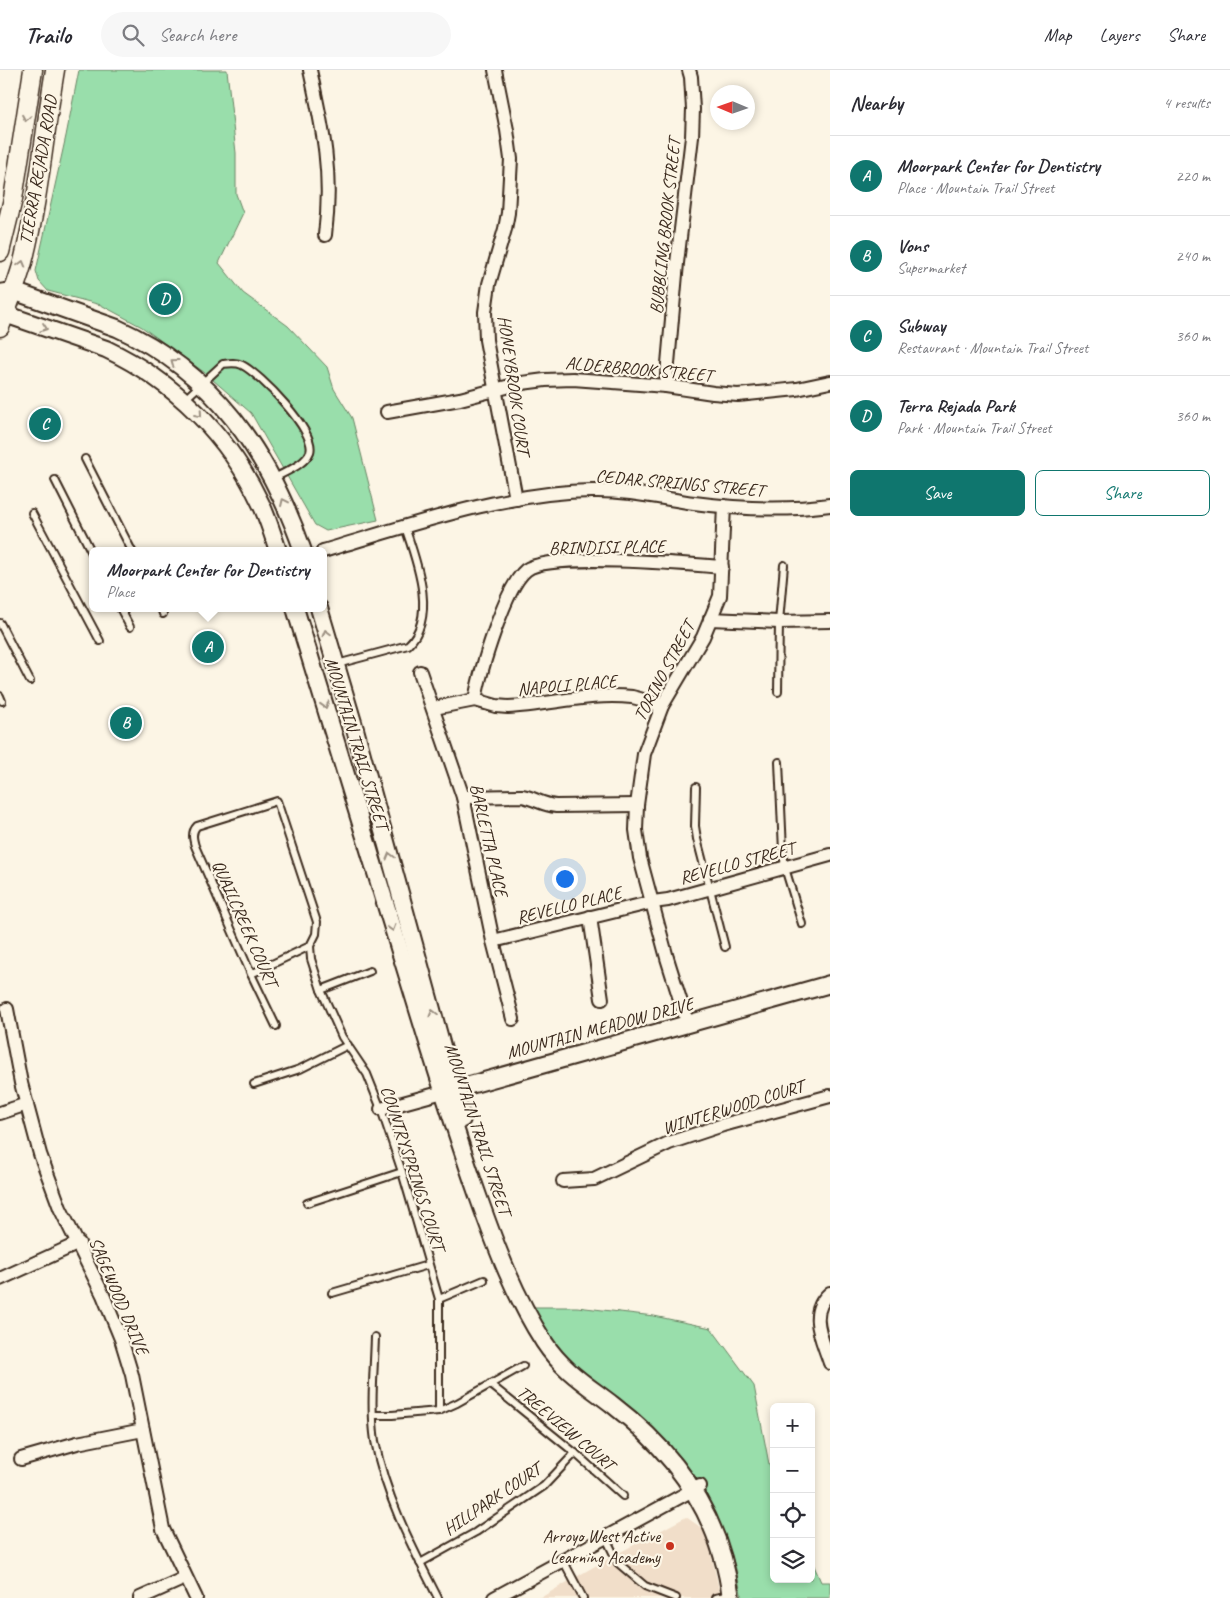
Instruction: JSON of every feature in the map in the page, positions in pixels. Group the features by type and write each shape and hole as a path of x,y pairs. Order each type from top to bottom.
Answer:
{"main road":[{"name":"TIERRA REJADA ROAD","path":"0,252 13,199 33,70"},
{"name":"TIERRA REJADA ROAD","path":"2,317 6,292 22,263 30,228 55,70"}],"street":[{"path":"310,70 327,157 328,209 325,235"},
{"name":"HONEYBROOK COURT","path":"496,70 508,130 510,158 508,213 506,230 488,284 485,312 486,340 516,499"},
{"name":"BUBBLING BROOK STREET","path":"666,386 677,263 692,136 693,109 689,70"},
{"path":"6,292 133,335 168,358 202,384 244,432 273,479 290,513 302,547"},
{"path":"2,317 112,352 138,366 170,388 211,428 237,462 261,505 277,547"},
{"name":"ALDERBROOK STREET","path":"387,412 460,400 522,383 573,379 666,386 738,395 797,389 830,382"},
{"name":"CEDAR SPRINGS STREET","path":"327,550 405,527 516,499 592,491 630,493 724,506 778,509 830,506"},
{"name":"TORINO STREET","path":"688,1025 667,958 640,858 636,830 637,805 644,754 662,706 703,637 720,596 724,506"},
{"name":"BRINDISI PLACE","path":"475,700 479,676 497,624 506,602 526,569 544,564 576,561 653,562 722,567"},
{"name":"MOUNTAIN TRAIL STREET","path":"296,612 449,1091 493,1238 511,1282 527,1313 556,1360 578,1380 614,1405 653,1439 696,1488 720,1546 730,1597"},
{"name":"MOUNTAIN TRAIL STREET","path":"320,612 336,665 449,1091"},
{"path":"710,619 778,622 830,621"},
{"name":"BARLETTA PLACE","path":"420,672 434,708 463,798 493,941 513,1019"},
{"name":"NAPOLI PLACE","path":"475,700 496,706 508,707 614,696 633,697 662,706"},
{"path":"434,708 475,700"},
{"path":"463,798 522,796 548,806 637,805"},
{"name":"REVELLO STREET","path":"653,902 668,900 830,855"},
{"name":"REVELLO PLACE","path":"493,941 653,902"},
{"path":"590,917 602,998"},
{"name":"MOUNTAIN MEADOW DRIVE","path":"381,1109 830,984"},
{"name":"SAGEWOOD DRIVE","path":"7,1009 27,1104 47,1175 60,1208 79,1243 121,1339 132,1375 163,1529 196,1598"},
{"name":"WINTERWOOD COURT","path":"563,1181 594,1179 604,1176 669,1143 723,1125 830,1096"},
{"path":"0,1113 27,1104"},
{"path":"0,1279 79,1243"},
{"path":"830,1293 820,1304 817,1320 830,1363"},
{"path":"21,1459 77,1443 143,1430"},
{"path":"494,1598 696,1488"},
{"path":"140,1598 185,1578"}],"lane":[{"path":"184,400 224,364 232,362 242,364 267,383 304,428 311,442 309,455 301,463 273,479"},
{"path":"85,459 130,547"},
{"path":"55,480 89,547"},
{"path":"32,513 100,641"},
{"path":"336,665 408,645 414,640 421,624 423,595 418,566 405,527"},
{"path":"778,692 778,622 784,565"},
{"path":"122,612 130,627"},
{"path":"0,622 30,681"},
{"path":"779,762 782,851 785,868 802,924"},
{"path":"696,787 695,826 697,840 725,947"},
{"name":"QUAILCREEK COURT","path":"276,1026 195,846 194,829 197,826 277,801 317,922 316,934 310,946"},
{"path":"251,974 310,946"},
{"name":"COUNTRYSPRINGS COURT","path":"310,946 311,959 321,990 342,1037 367,1074 381,1109 402,1172 439,1299 439,1411"},
{"path":"321,990 370,971"},
{"path":"254,1084 300,1068 348,1044"},
{"path":"307,1204 402,1172"},
{"path":"332,1293 428,1265"},
{"path":"439,1299 484,1280"},
{"path":"375,1337 373,1415 375,1440 381,1467 420,1563 438,1598"},
{"path":"373,1415 392,1416 439,1411 523,1366"},
{"name":"TREEVIEW COURT","path":"490,1384 576,1452 623,1496"},
{"name":"HILLPARK COURT","path":"420,1563 476,1532 544,1486 576,1452"},
{"path":"606,1538 618,1562 631,1574 645,1586 676,1598"},
{"path":"563,1560 583,1598"}],"shaded area":[{"name":"Arroyo West Active Learning Academy","path":"686,1517 706,1531 721,1598 540,1598 602,1562"}],"green space":[{"path":"79,70 227,70 236,153 236,194 243,213 219,263 243,293 288,326 327,367 334,389 352,418 378,520 326,531 315,525 251,413 205,373 142,327 101,305 48,291 39,281 36,271"},
{"path":"532,1307 577,1307 654,1316 711,1328 754,1386 770,1466 770,1583 815,1583 815,1568 821,1582 830,1582 830,1598 742,1598 736,1569 726,1539 700,1486 650,1426 631,1409 575,1368 559,1351"}],"place":[{"name":"Terra Rejada Park","path":"165,299"},
{"name":"Subway","path":"45,424"},
{"name":"Moorpark Center for Dentistry","path":"208,647"},
{"name":"Vons","path":"126,723"},
{"name":"Arroyo West Active Learning Academy","path":"670,1546"}]}
